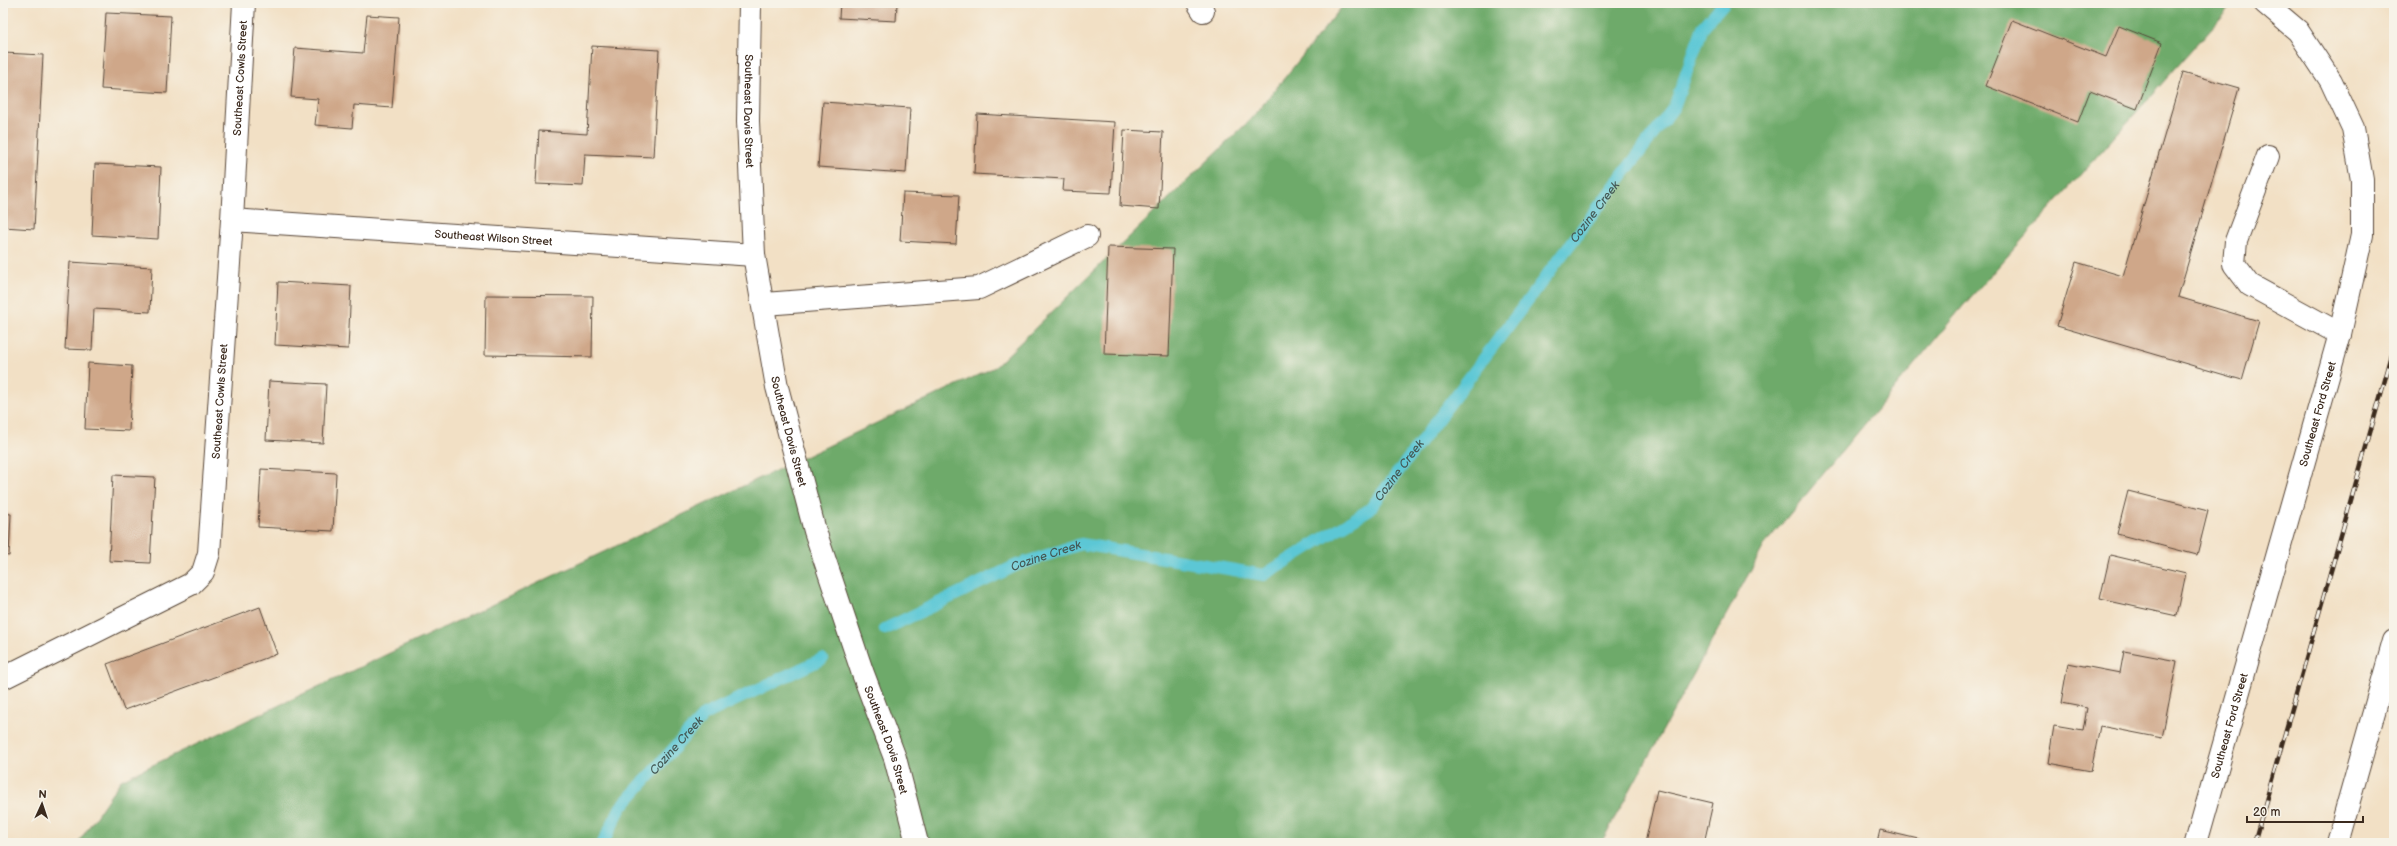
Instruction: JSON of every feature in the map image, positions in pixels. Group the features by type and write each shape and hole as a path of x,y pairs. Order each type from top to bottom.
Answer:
{"street":[{"name":"Southeast Cowls Street","path":"3,678 190,584 203,572 209,553 232,220 244,3"},
{"name":"Southeast Davis Street","path":"750,3 748,128 754,255 764,304 777,387 815,531 862,671 895,758 917,843"},
{"name":"Southeast Ford Street","path":"2196,843 2340,334 2362,235 2362,180 2353,128 2331,82 2298,31 2265,3"},
{"path":"2268,156 2236,241 2234,264 2250,285 2340,334"},
{"name":"Southeast Wilson Street","path":"232,220 754,255"},
{"path":"764,304 979,288 1087,236"},
{"path":"2343,841 2394,641"}],"green space":[{"path":"1345,3 2234,3 1963,306 1765,544 1601,843 78,843 121,780 995,367 1253,117"}],"building":[{"path":"840,3 897,3 896,21 839,18"},
{"path":"106,13 171,16 167,93 101,89"},
{"path":"367,15 399,17 392,108 354,105 352,128 315,125 318,99 291,97 295,48 363,53"},
{"path":"2012,20 2106,57 2119,26 2162,43 2137,109 2090,91 2078,122 1986,86"},
{"path":"592,46 659,50 653,157 585,154 583,186 536,184 539,131 587,134"},
{"path":"3,53 43,55 34,229 3,227"},
{"path":"2183,72 2239,88 2178,297 2259,321 2242,380 2057,326 2076,262 2123,276"},
{"path":"823,102 910,108 906,173 818,167"},
{"path":"977,114 1115,122 1111,193 1063,191 1064,179 974,174"},
{"path":"1124,130 1163,132 1159,209 1120,206"},
{"path":"95,164 161,167 158,239 92,235"},
{"path":"903,193 959,195 956,244 900,241"},
{"path":"1108,247 1173,249 1169,356 1104,354"},
{"path":"70,262 152,267 150,312 94,309 92,350 65,349"},
{"path":"278,282 351,286 348,349 275,345"},
{"path":"486,295 593,296 592,357 485,355"},
{"path":"88,363 132,366 129,431 85,429"},
{"path":"269,381 326,384 323,443 266,440"},
{"path":"261,469 336,473 333,531 258,527"},
{"path":"113,475 155,477 150,563 109,561"},
{"path":"2128,491 2208,511 2197,555 2117,534"},
{"path":"3,513 11,514 9,556 3,555"},
{"path":"2110,555 2186,573 2177,616 2100,599"},
{"path":"260,607 277,654 124,710 107,664"},
{"path":"2124,651 2177,661 2162,738 2100,726 2091,771 2048,763 2054,726 2083,731 2087,708 2061,703 2068,663 2120,673"},
{"path":"1657,790 1713,803 1704,843 1645,843"},
{"path":"1880,830 1931,842 1931,843 1877,843"}],"waterway":[{"name":"Cozine Creek","path":"885,629 1017,565 1081,544 1264,575 1370,509 1674,107 1703,27 1724,3"},
{"name":"Cozine Creek","path":"603,843 621,807 704,715 822,659"}],"railway":[{"path":"2254,843 2394,348"}]}
